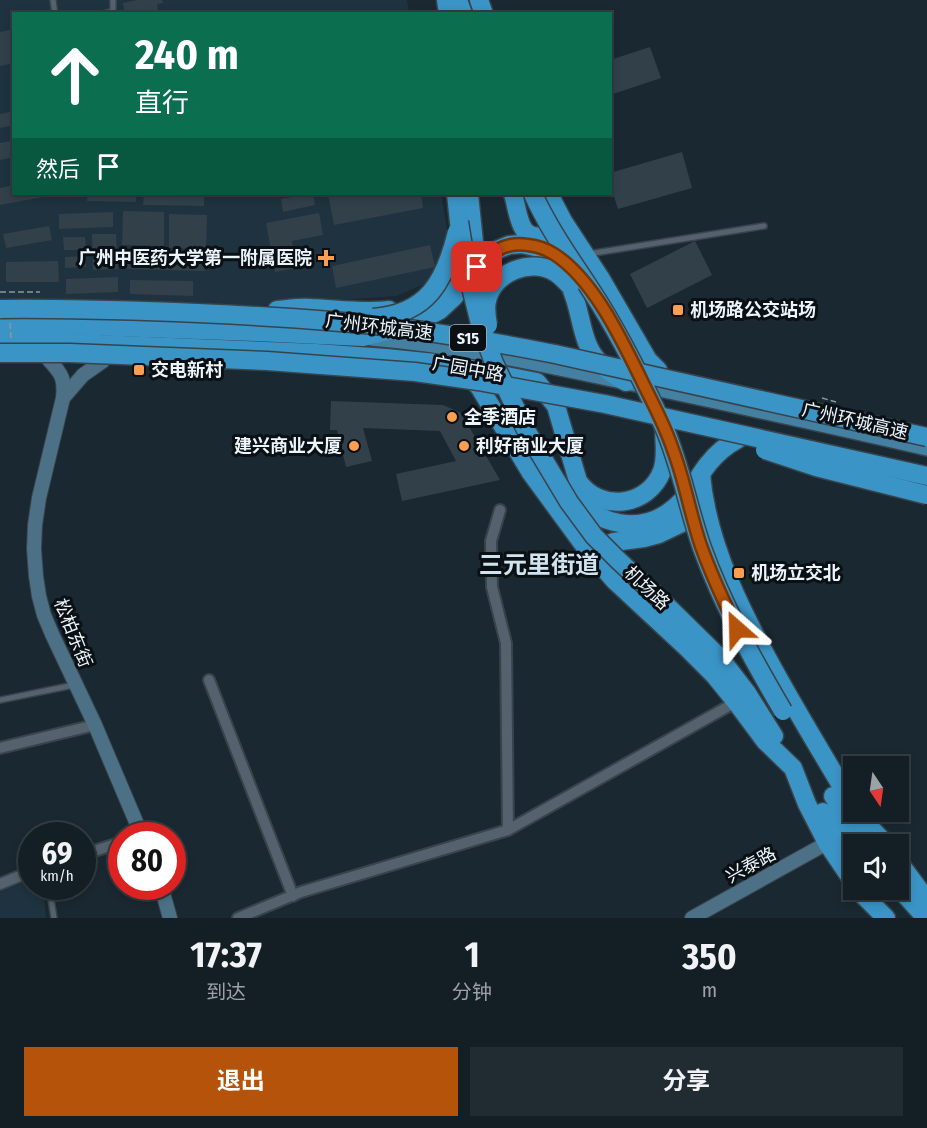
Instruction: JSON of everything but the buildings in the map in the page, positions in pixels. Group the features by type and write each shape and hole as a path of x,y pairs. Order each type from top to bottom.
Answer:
{"highway":[{"name":"机场路","path":"456,195 465,262 484,336 526,432 569,502 594,536 616,560 705,642 734,675 843,842"},
{"path":"277,310 308,307 374,312 410,305 428,297 457,275 472,249 474,242 469,195"},
{"path":"513,195 522,226 532,237 551,234 563,221"},
{"path":"534,195 555,235 671,423 673,449 699,539 718,590 742,639 783,711 858,834"},
{"path":"550,195 648,360 658,370"},
{"path":"277,310 373,318 398,315 423,301 433,291 447,268 459,222"},
{"path":"363,338 406,326 440,310 492,252 516,244 535,246 554,254 572,270 599,303"},
{"path":"494,363 487,321 487,301 495,286 513,270 527,266 545,268 557,273 570,286 575,296 586,339 594,357 606,369 626,382"},
{"name":"广州环城高速","path":"3,318 80,309 309,319 401,328 555,354 927,435"},
{"name":"广园中路","path":"3,318 363,338"},
{"name":"广园中路","path":"9,345 149,346 316,353 445,364 537,382"},
{"name":"S15","path":"9,345 82,354 377,368 468,379 533,390 671,423 927,476"},
{"path":"445,364 468,376 480,388 544,492 592,555 615,581 707,669 736,702 765,741 793,768 807,804 843,866"},
{"path":"537,382 556,406 578,481 590,495 608,501 627,501 641,496 656,482 664,463 671,423"},
{"path":"671,423 816,468 927,495"},
{"path":"556,481 583,508 600,517 629,525 643,524 658,519 674,509 683,501 708,463 727,445 738,440"},
{"path":"701,474 707,512 724,564 746,616 788,695 843,790"},
{"path":"592,555 606,544 659,534 707,512"},
{"path":"865,822 876,834"},
{"path":"909,876 927,900"},
{"path":"909,898 926,918"},
{"path":"868,900 886,918"},
{"path":"882,900 895,918"}],"main road":[{"path":"0,302 104,303 277,310"},
{"path":"137,327 168,305"},
{"path":"233,308 256,332"},
{"name":"广园中路","path":"363,338 407,341 550,366 927,448"},
{"path":"9,345 49,360"},
{"path":"103,361 126,351 149,346"},
{"path":"192,364 234,350"},
{"path":"288,369 316,353"},
{"path":"0,360 103,361 288,369 381,375 480,388"},
{"path":"658,370 927,435"},
{"path":"658,370 706,399 739,390 778,414"},
{"name":"广园中路","path":"537,382 927,468"},
{"path":"858,432 885,424"},
{"path":"738,440 779,435"},
{"path":"738,440 927,484"},
{"path":"855,451 879,474"}],"street":[{"path":"49,360 59,370 62,377 63,398"},
{"path":"63,398 83,375 103,361"},
{"name":"松柏东街","path":"63,398 39,498 34,549 36,576 44,615 95,725 136,822"},
{"path":"500,510 491,541 492,587 506,643 508,830"},
{"path":"209,680 293,896"},
{"path":"238,918 301,892 508,830 736,702"},
{"path":"0,748 95,725"},
{"name":"兴泰路","path":"692,918 828,843"},
{"path":"0,884 18,877"},
{"path":"165,900 170,918"}],"lane":[{"path":"585,254 764,226"},
{"path":"0,700 75,685"},
{"path":"51,900 54,918"}],"path":[{"path":"0,292 39,292"},
{"path":"3,318 9,345"},
{"path":"822,398 834,401"}],"shaded area":[{"path":"0,0 407,0 409,12 12,12 12,195 441,195 448,236 435,279 397,296 209,309 0,302"},
{"path":"18,885 18,900 44,900 46,918 0,918 0,892"}],"place":[{"name":"广州中医药大学第一附属医院","path":"326,258"},
{"name":"机场路公交站场","path":"678,310"},
{"name":"交电新村","path":"139,370"},
{"name":"全季酒店","path":"452,417"},
{"name":"建兴商业大厦","path":"354,446"},
{"name":"利好商业大厦","path":"464,446"},
{"name":"机场立交北","path":"739,573"}],"district":[{"name":"三元里街道","path":"539,565"}],"route":[{"path":"477,267 492,252 502,247 522,244 542,248 554,254 572,270 599,303 664,426 678,464 702,548 718,590 737,629"}]}
